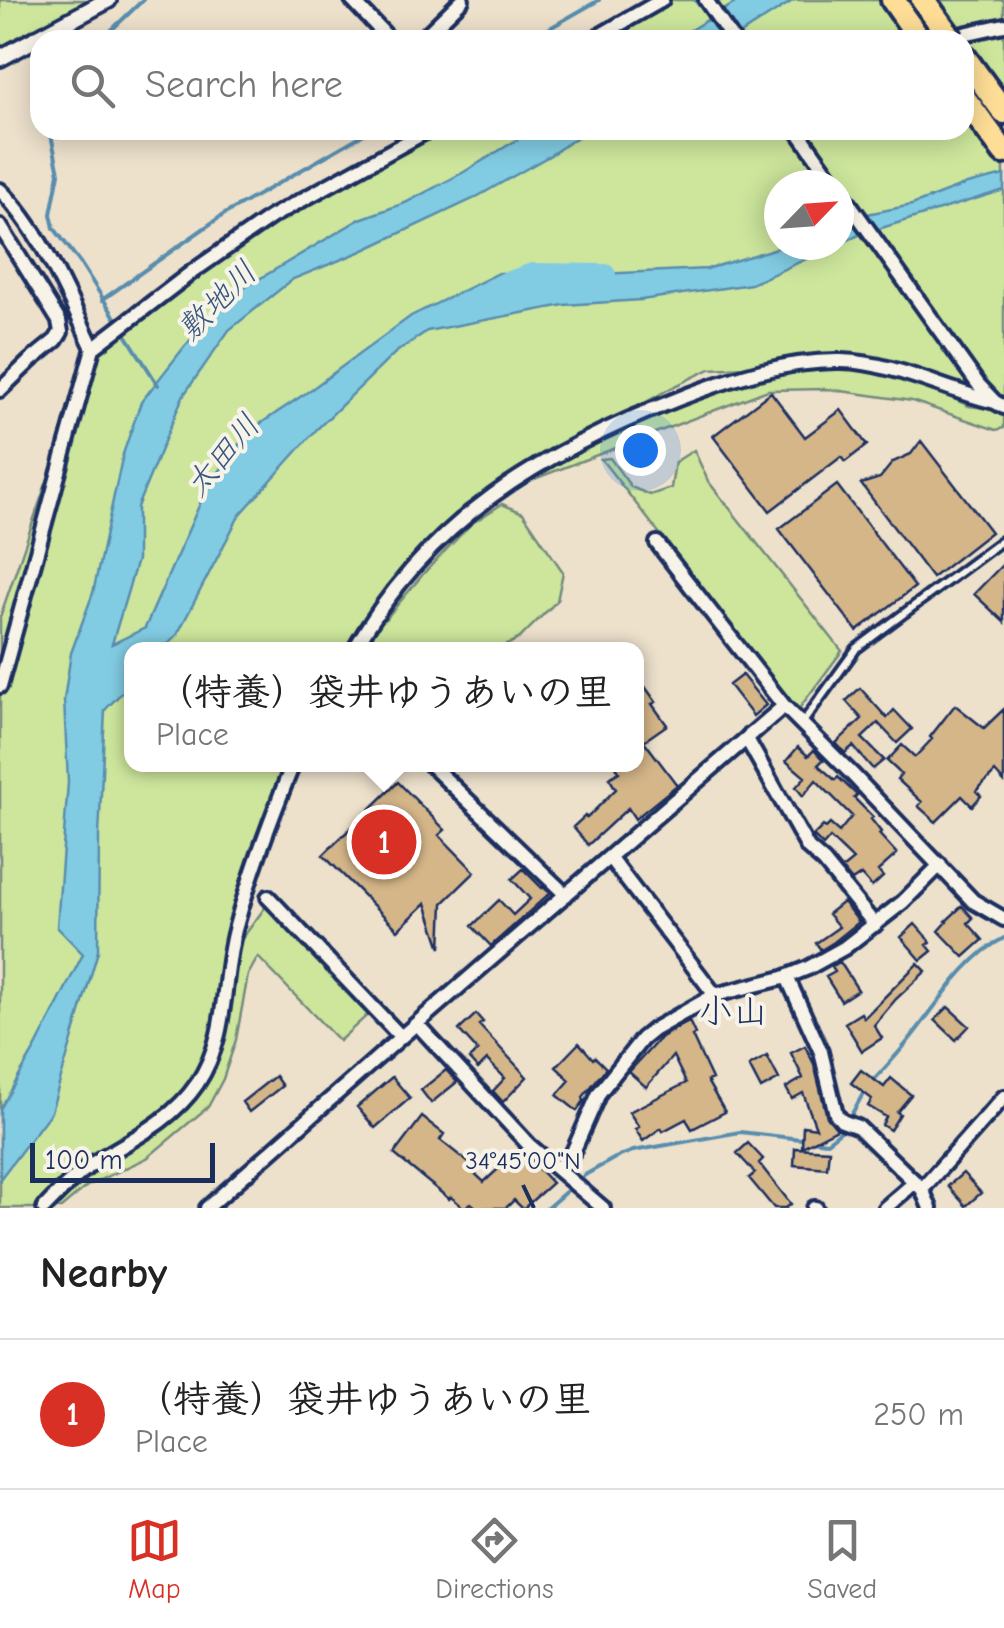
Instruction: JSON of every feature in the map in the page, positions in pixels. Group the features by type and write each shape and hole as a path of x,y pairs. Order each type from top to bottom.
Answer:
{"highway":[{"path":"892,0 914,30"},
{"path":"923,0 945,30"},
{"path":"974,71 1004,112"},
{"path":"974,112 1004,152"}],"street":[{"path":"52,30 108,0"},
{"path":"352,0 380,30"},
{"path":"431,30 462,0"},
{"path":"610,30 662,0"},
{"path":"706,0 727,30"},
{"path":"974,32 1004,25"},
{"path":"0,58 30,42"},
{"path":"0,686 93,348 234,242 411,140"},
{"path":"804,140 826,170"},
{"path":"0,190 40,246 93,348"},
{"path":"854,210 978,384 999,404"},
{"path":"0,226 59,322 61,332 0,390"},
{"path":"359,642 395,587 442,537 509,482 596,434 714,385 802,364 842,361 880,366 999,404"},
{"path":"657,544 784,706 973,901 1004,920"},
{"path":"207,1208 784,706"},
{"path":"747,739 808,848 875,925"},
{"path":"44,1208 65,1185 93,1164 176,1109 196,1085 214,1053 234,934 290,772"},
{"path":"438,772 566,895"},
{"path":"610,858 715,995"},
{"path":"558,1168 573,1152 598,1093 642,1039 715,995 787,976 844,948 940,865"},
{"path":"268,897 401,1037"},
{"path":"787,976 821,1052 836,1114 858,1127 918,1186 930,1208"},
{"path":"417,1024 528,1145 603,1208"},
{"path":"885,1208 918,1186 1004,1097"}],"lane":[{"path":"802,725 856,649 1004,539"}],"green space":[{"path":"0,0 105,0 49,30 30,30 30,40 0,56"},
{"path":"659,0 1004,0 1004,397 912,379 969,406 1004,410 1004,428 996,430 912,401 827,389 768,390 513,487 582,441 744,377 847,368 818,363 710,369 464,506 384,621 471,524 502,504 523,513 563,572 557,601 512,642 124,642 124,772 291,772 242,908 236,947 269,902 372,1011 339,1041 258,957 248,975 236,1040 223,1079 208,1107 147,1158 87,1186 61,1208 0,1208 0,617 93,348 264,222 411,140 974,140 974,30 606,30"},
{"path":"694,450 708,481 842,651 798,710 601,459 610,458 631,487 650,495 671,488 675,462"}],"water":[{"path":"740,0 794,0 747,30 690,30"},
{"path":"517,140 573,140 473,199 293,279 229,330 183,396 137,507 137,560 112,644 145,628 206,490 248,432 411,316 499,273 578,275 707,269 764,252 764,260 804,260 751,284 641,300 564,305 427,331 395,353 317,429 239,516 177,635 170,642 124,642 124,690 105,710 98,951 51,1112 0,1179 0,1109 83,954 57,927 68,782 64,700 71,653 93,593 123,454 141,402 229,297 360,219 405,203"},
{"path":"1004,175 1004,190 854,237 854,218 912,205"}],"building":[{"path":"771,392 805,437 841,410 867,445 845,462 841,457 770,511 713,436"},
{"path":"921,441 991,532 932,578 861,484 880,478 893,462 911,454"},
{"path":"837,485 915,587 857,631 779,529"},
{"path":"1004,563 1004,622 974,594"},
{"path":"742,675 766,705 753,716 729,685"},
{"path":"644,685 656,702 652,704 667,725 644,741"},
{"path":"860,688 887,718 894,710 912,729 897,743 878,723 862,738 884,760 873,769 853,746 845,753 836,743 862,719 846,701"},
{"path":"955,705 984,728 1004,709 1004,782 995,772 976,791 981,796 972,806 962,796 936,822 918,806 922,802 897,779 901,774 887,761 902,745 915,757"},
{"path":"644,741 677,785 635,819 628,808 588,845 573,827 616,789 609,778 619,772 644,772"},
{"path":"798,747 808,756 814,750 823,760 818,765 857,795 854,798 873,817 879,834 897,854 878,871 883,877 872,887 861,875 852,881 842,869 853,860 830,838 823,846 813,836 830,824 839,832 852,816 816,780 803,796 796,787 805,777 786,761"},
{"path":"398,782 445,830 439,835 475,872 443,903 441,948 426,903 398,930 323,855"},
{"path":"523,869 550,893 491,946 472,926 499,900 513,915 530,899 512,879"},
{"path":"843,902 859,922 821,950 816,943 839,927 828,914"},
{"path":"962,906 973,918 968,923 983,940 964,957 939,931"},
{"path":"915,924 931,942 927,945 932,951 921,960 901,937"},
{"path":"840,962 858,990 841,1001 826,977 835,972 832,966"},
{"path":"918,963 926,971 874,1025 882,1038 862,1051 845,1023 861,1013 864,1018"},
{"path":"948,1007 969,1026 956,1040 935,1020"},
{"path":"476,1014 483,1022 479,1025 527,1077 503,1102 493,1091 505,1078 487,1060 478,1069 469,1059 478,1051 459,1030"},
{"path":"689,1021 712,1079 707,1081 725,1112 692,1129 686,1119 663,1131 661,1128 643,1141 629,1112 686,1083 673,1056 646,1087 629,1072 661,1037"},
{"path":"579,1043 606,1068 577,1111 557,1095 570,1080 556,1067"},
{"path":"805,1046 814,1064 827,1117 837,1129 802,1147 803,1126 816,1128 803,1093 792,1099 786,1088 803,1078 791,1053"},
{"path":"767,1056 779,1079 761,1089 749,1066"},
{"path":"446,1070 457,1082 431,1103 421,1090"},
{"path":"861,1070 884,1087 891,1078 911,1095 897,1112 900,1114 890,1130 882,1125 886,1117 868,1106 872,1099 851,1083"},
{"path":"275,1076 282,1086 249,1112 242,1102"},
{"path":"392,1077 410,1098 375,1128 357,1107"},
{"path":"422,1117 444,1134 440,1140 474,1167 471,1170 484,1182 520,1149 552,1183 524,1208 514,1200 506,1208 477,1208 471,1203 464,1208 394,1154"},
{"path":"748,1143 763,1159 759,1163 791,1204 786,1208 774,1208 749,1178 755,1173 737,1153"},
{"path":"795,1148 829,1150 827,1168 794,1165"},
{"path":"963,1173 981,1193 966,1206 948,1186"}],"waterway":[{"path":"112,30 143,0"},
{"path":"546,30 599,0"},
{"path":"695,0 711,20"},
{"path":"52,140 59,173 51,214 54,228 158,385"},
{"path":"102,300 223,215 354,140"},
{"name":"太田川","path":"504,284 533,274 605,275"},
{"path":"873,1081 964,970 1004,938"},
{"path":"849,1119 864,1092"},
{"path":"547,1208 585,1175 633,1151 740,1132 827,1142 845,1128"}],"place":[{"name":"（特養）袋井ゆうあいの里","path":"384,842"}],"district":[{"name":"小山","path":"733,1011"}],"water label":[{"name":"敷地川","path":"217,300"}]}
